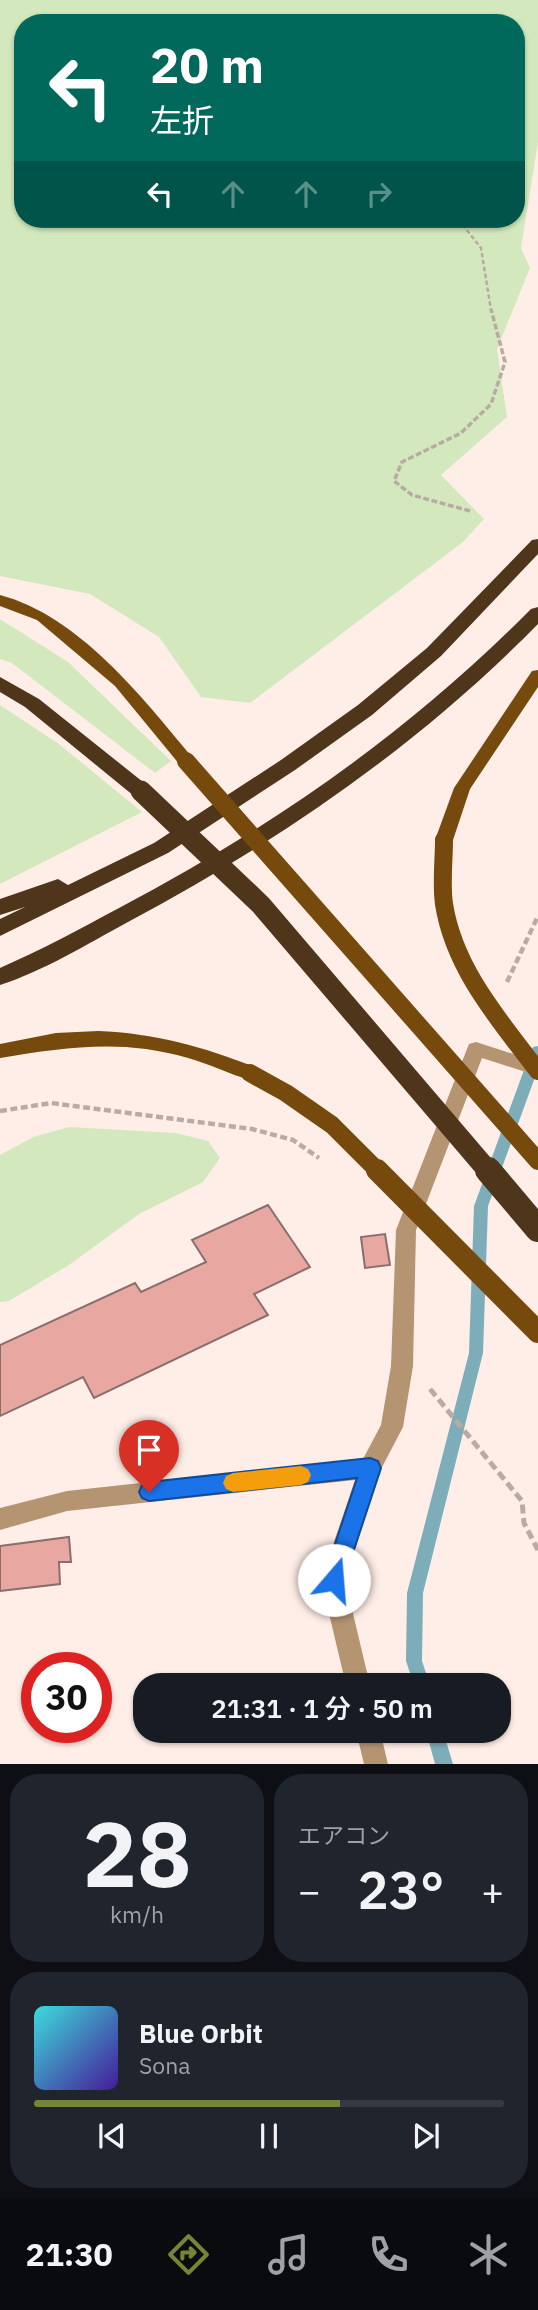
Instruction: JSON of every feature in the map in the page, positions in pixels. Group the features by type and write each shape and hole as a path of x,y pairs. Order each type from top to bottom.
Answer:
{"highway":[{"path":"0,928 162,848 288,765 365,710 434,652 538,544"},
{"path":"0,977 190,881 338,787 492,663 538,613"},
{"path":"0,683 32,703 141,791 261,905 538,1229"},
{"path":"0,906 162,848"}],"main road":[{"path":"0,600 42,617 121,682 186,761 538,1161"},
{"path":"538,674 462,788 444,840 444,909 460,955 483,998 538,1070"},
{"path":"0,1051 75,1039 144,1040 205,1054 250,1073 286,1093 332,1125 538,1332"}],"street":[{"path":"355,1673 334,1580 370,1468 392,1427 402,1366 406,1230 476,1049 538,1070"},
{"path":"0,1519 66,1500 370,1468"},
{"path":"371,1743 376,1764"}],"path":[{"path":"465,228 481,247 486,289 505,362 491,404 461,433 402,462 394,481 412,495 470,511"},
{"path":"0,1111 51,1103 252,1129 293,1140 329,1165"},
{"path":"430,1388 496,1466 522,1502 524,1523 538,1550"}],"green space":[{"path":"0,0 538,0 538,142 525,223 525,14 14,14 14,228 524,228 521,248 530,268 497,349 507,417 441,475 484,519 463,542 250,703 201,697 159,637 90,594 0,576"},
{"path":"0,619 68,662 171,761 155,773 12,663 0,659"},
{"path":"0,705 59,744 142,812 0,884"},
{"path":"69,1127 176,1133 208,1141 220,1158 203,1182 139,1214 69,1265 9,1301 0,1302 0,1155 33,1137"}],"building":[{"path":"268,1205 310,1267 254,1294 268,1315 94,1398 83,1377 0,1416 0,1345 135,1283 141,1292 206,1262 192,1240"},
{"path":"385,1234 390,1265 365,1268 361,1237"},
{"path":"69,1537 71,1562 59,1562 60,1584 0,1591 0,1546"}],"waterway":[{"path":"418,1673 414,1661 415,1593 476,1353 481,1206 538,1051"},
{"path":"438,1743 444,1764"}],"slow traffic":[{"path":"233,1483 301,1475"}],"route":[{"path":"149,1492 370,1468 334,1580"}]}
